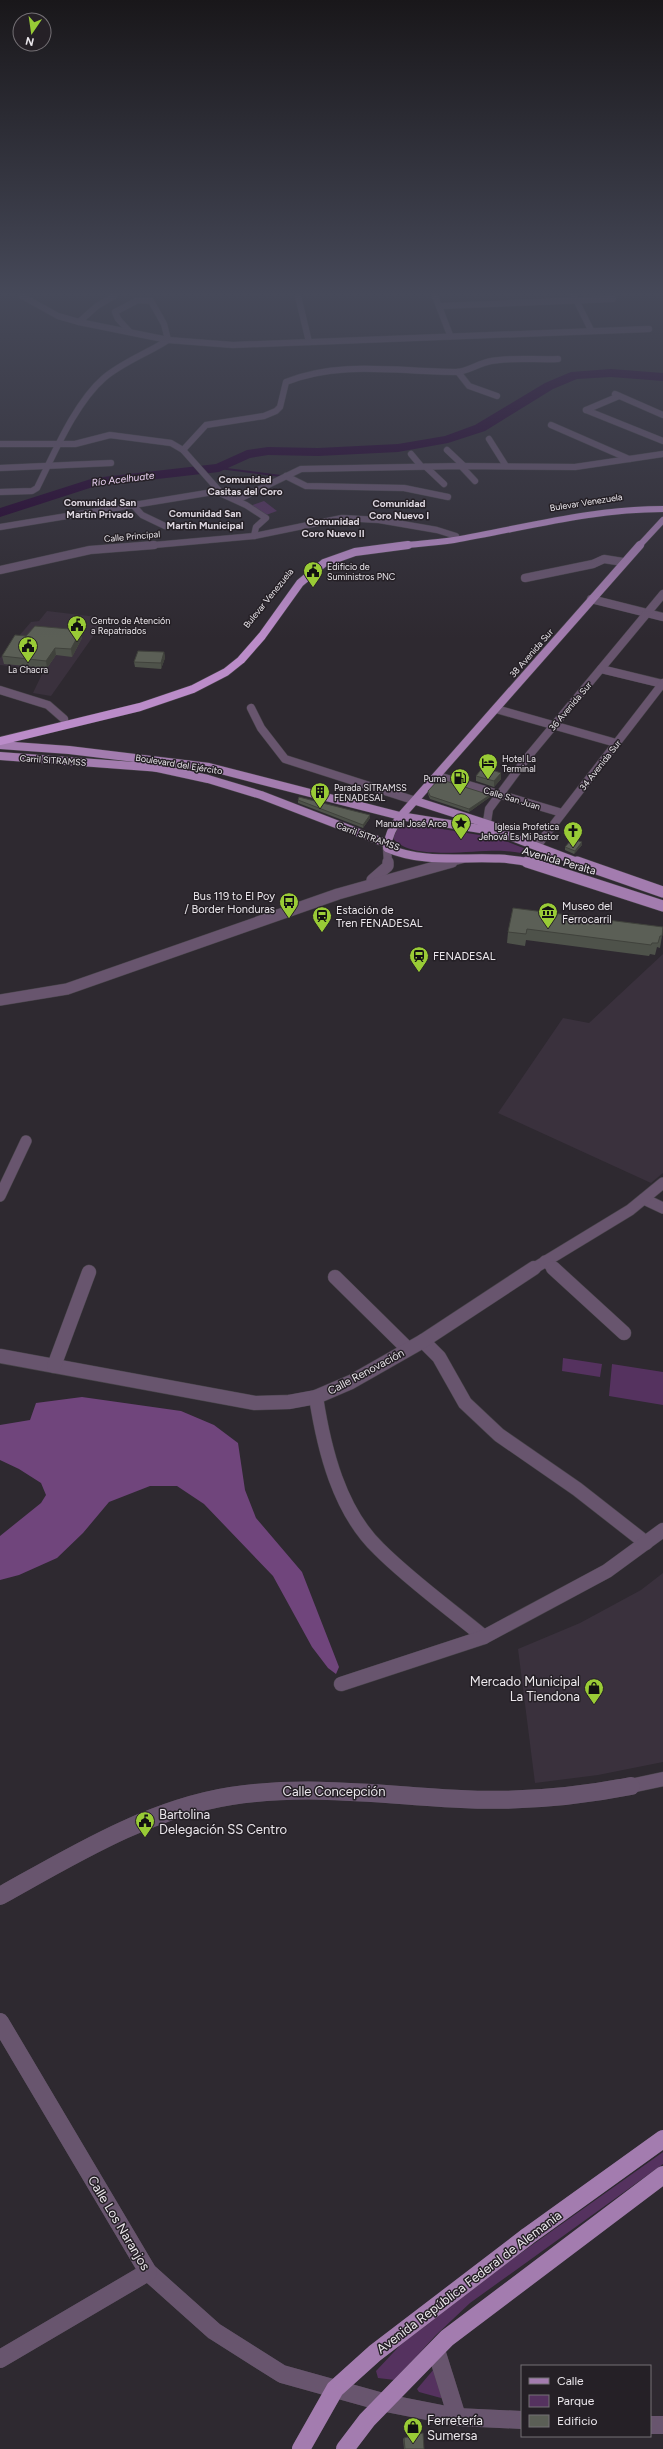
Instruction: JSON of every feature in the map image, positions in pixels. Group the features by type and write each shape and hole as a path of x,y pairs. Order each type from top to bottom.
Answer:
{"highway":[{"name":"Bulevar Venezuela","path":"0,732 144,700 202,679 220,669 240,651 297,577 325,557 368,545 456,536 595,510 648,505 663,507"},
{"name":"Bulevar Venezuela","path":"0,741 146,706 192,691 214,680 231,668 250,649 309,574 338,557 372,548 445,541 602,512 663,507"}],"main road":[{"name":"38 Avenida Sur","path":"416,801 623,562 663,520"},
{"name":"Boulevard del Ejército","path":"0,745 69,750 209,767 399,818"},
{"name":"Carril SITRAMSS","path":"0,756 153,767 233,780 399,818 462,829 507,839 589,873 663,898"},
{"name":"Carril SITRAMSS","path":"153,767 208,779 261,795 387,846 421,853 488,853 521,856 589,873"},
{"path":"387,846 388,836 399,818 416,801"},
{"name":"Avenida Peralta","path":"416,801 487,822 512,836 537,846 600,871 663,892"},
{"name":"Avenida Peralta","path":"399,818 512,836"},
{"name":"Avenida Peralta","path":"387,846 414,857 496,858 538,865 663,906"},
{"name":"Avenida República Federal de Alemania","path":"301,2449 335,2389 375,2353 421,2316 663,2139"},
{"path":"345,2449 367,2420 386,2403 447,2338 663,2175"}],"street":[{"path":"0,492 32,491 37,488 79,410"},
{"path":"183,450 206,425 264,416 277,410"},
{"path":"587,410 663,441"},
{"path":"551,424 628,459"},
{"path":"0,444 61,444 88,442 110,434 145,441 171,443 183,450 199,466 219,491 266,518 256,527 254,536"},
{"path":"489,439 506,466"},
{"path":"447,450 475,481"},
{"path":"411,454 444,484"},
{"path":"237,500 300,469 423,466 575,467 663,454"},
{"path":"0,468 111,463"},
{"path":"286,476 306,486 404,488 448,497"},
{"path":"0,527 52,520 132,504 219,491"},
{"path":"132,504 136,510 154,522 165,526"},
{"name":"Calle Principal","path":"2,568 90,550 254,536 351,518 430,529 456,536"},
{"path":"524,578 593,564 604,559 623,562"},
{"name":"36 Avenida Sur","path":"487,822 489,809 499,794 553,726 663,594"},
{"path":"591,599 663,617"},
{"path":"601,669 663,684"},
{"name":"34 Avenida Sur","path":"537,846 663,684"},
{"path":"0,690 48,705 64,719"},
{"path":"251,708 261,728 285,759 416,801"},
{"path":"496,709 616,744"},
{"name":"Calle San Juan","path":"438,776 562,813"},
{"path":"364,885 379,876 388,866 387,846"},
{"path":"0,1000 28,997 67,989 364,885 466,858"},
{"path":"0,1196 26,1141"},
{"name":"Calle Renovación","path":"0,1356 255,1403 289,1402 316,1397 344,1386 423,1341 545,1261 630,1210 663,1182"},
{"path":"644,1199 663,1208"},
{"path":"545,1261 624,1333"},
{"path":"54,1366 89,1272"},
{"path":"335,1277 408,1349"},
{"path":"423,1341 439,1357 465,1403 499,1435 576,1489 646,1543"},
{"path":"316,1397 325,1448 352,1514 364,1532 378,1548 484,1637"},
{"path":"342,1684 484,1637 607,1571 663,1530"},
{"name":"Calle Concepción","path":"0,1896 86,1848 181,1808 230,1796 318,1788 391,1792 462,1799 565,1798 604,1792 663,1779"},
{"name":"Calle Los Naranjos","path":"0,2022 148,2272 214,2331 282,2374 386,2403 457,2417 521,2420"},
{"path":"0,2359 148,2272"},
{"path":"436,2350 457,2417"},
{"path":"651,2425 663,2425"}],"shaded area":[{"path":"47,611 106,618 51,696 33,693 44,670 0,665 0,658 31,622 39,621"},
{"path":"663,954 663,1173 651,1183 498,1113 563,1018 589,1023"},
{"path":"82,1397 181,1411 214,1425 238,1443 245,1490 256,1518 302,1572 339,1667 336,1674 328,1668 312,1647 273,1576 204,1504 177,1486 150,1486 109,1502 83,1533 57,1558 19,1575 0,1580 0,1536 41,1503 46,1495 41,1483 19,1469 0,1460 0,1425 30,1420 36,1403"},
{"name":"Mercado Municipal La Tiendona","path":"663,1573 663,1762 598,1775 535,1783 518,1649 580,1623 641,1590"}],"green space":[{"path":"264,501 277,511 266,515 250,506"},
{"path":"411,824 498,838 559,862 532,855 511,852 492,851 445,853 414,850 402,845 393,838 398,827"},
{"path":"563,1358 602,1364 600,1377 562,1371"},
{"path":"612,1364 663,1372 663,1405 609,1396"},
{"path":"663,2152 663,2164 470,2303 435,2336 395,2380 378,2378 376,2371 407,2338 462,2295"},
{"path":"434,2369 444,2396 441,2398 419,2392 417,2389"}],"building":[{"path":"35,626 81,630 71,649 55,648 46,661 2,656 15,635 26,636"},
{"path":"138,651 164,652 161,663 134,662"},
{"path":"483,767 501,773 494,781 476,776"},
{"name":"Puma","path":"439,779 490,795 469,809 430,796 428,791"},
{"path":"299,797 370,815 363,825 298,800"},
{"path":"572,839 582,842 575,851 565,847"},
{"path":"513,908 663,927 662,936 660,936 658,943 652,943 651,945 527,929 526,934 508,932"},
{"name":"Ferretería Sumersa","path":"423,2433 424,2449 405,2449 404,2438"}],"waterway":[{"name":"Río Acelhuate","path":"0,513 94,482 219,468 247,454 268,451 318,452 398,448 448,439 480,428 509,410"},
{"path":"219,468 281,476"}],"place":[{"name":"Edificio de Suministros PNC","path":"313,588"},
{"name":"Centro de Atención a Repatriados","path":"77,642"},
{"name":"La Chacra","path":"28,663"},
{"name":"Hotel La Terminal","path":"488,780"},
{"name":"Puma","path":"460,795"},
{"name":"Parada SITRAMSS FENADESAL","path":"320,809"},
{"name":"Manuel José Arce","path":"461,840"},
{"name":"Iglesia Profetica Jehová Es Mi Pastor","path":"573,848"},
{"name":"Bus 119 to El Poy / Border Honduras","path":"289,919"},
{"name":"Museo del Ferrocarril","path":"548,929"},
{"name":"Estación de Tren FENADESAL","path":"322,933"},
{"name":"FENADESAL","path":"419,973"},
{"name":"Mercado Municipal La Tiendona","path":"594,1705"},
{"name":"Bartolina Delegación SS Centro","path":"145,1838"},
{"name":"Ferretería Sumersa","path":"413,2444"}],"district":[{"name":"Comunidad Casitas del Coro","path":"245,484"},
{"name":"Comunidad San Martín Privado","path":"100,508"},
{"name":"Comunidad Coro Nuevo I","path":"399,508"},
{"name":"Comunidad San Martín Municipal","path":"205,518"},
{"name":"Comunidad Coro Nuevo II","path":"333,526"}]}
